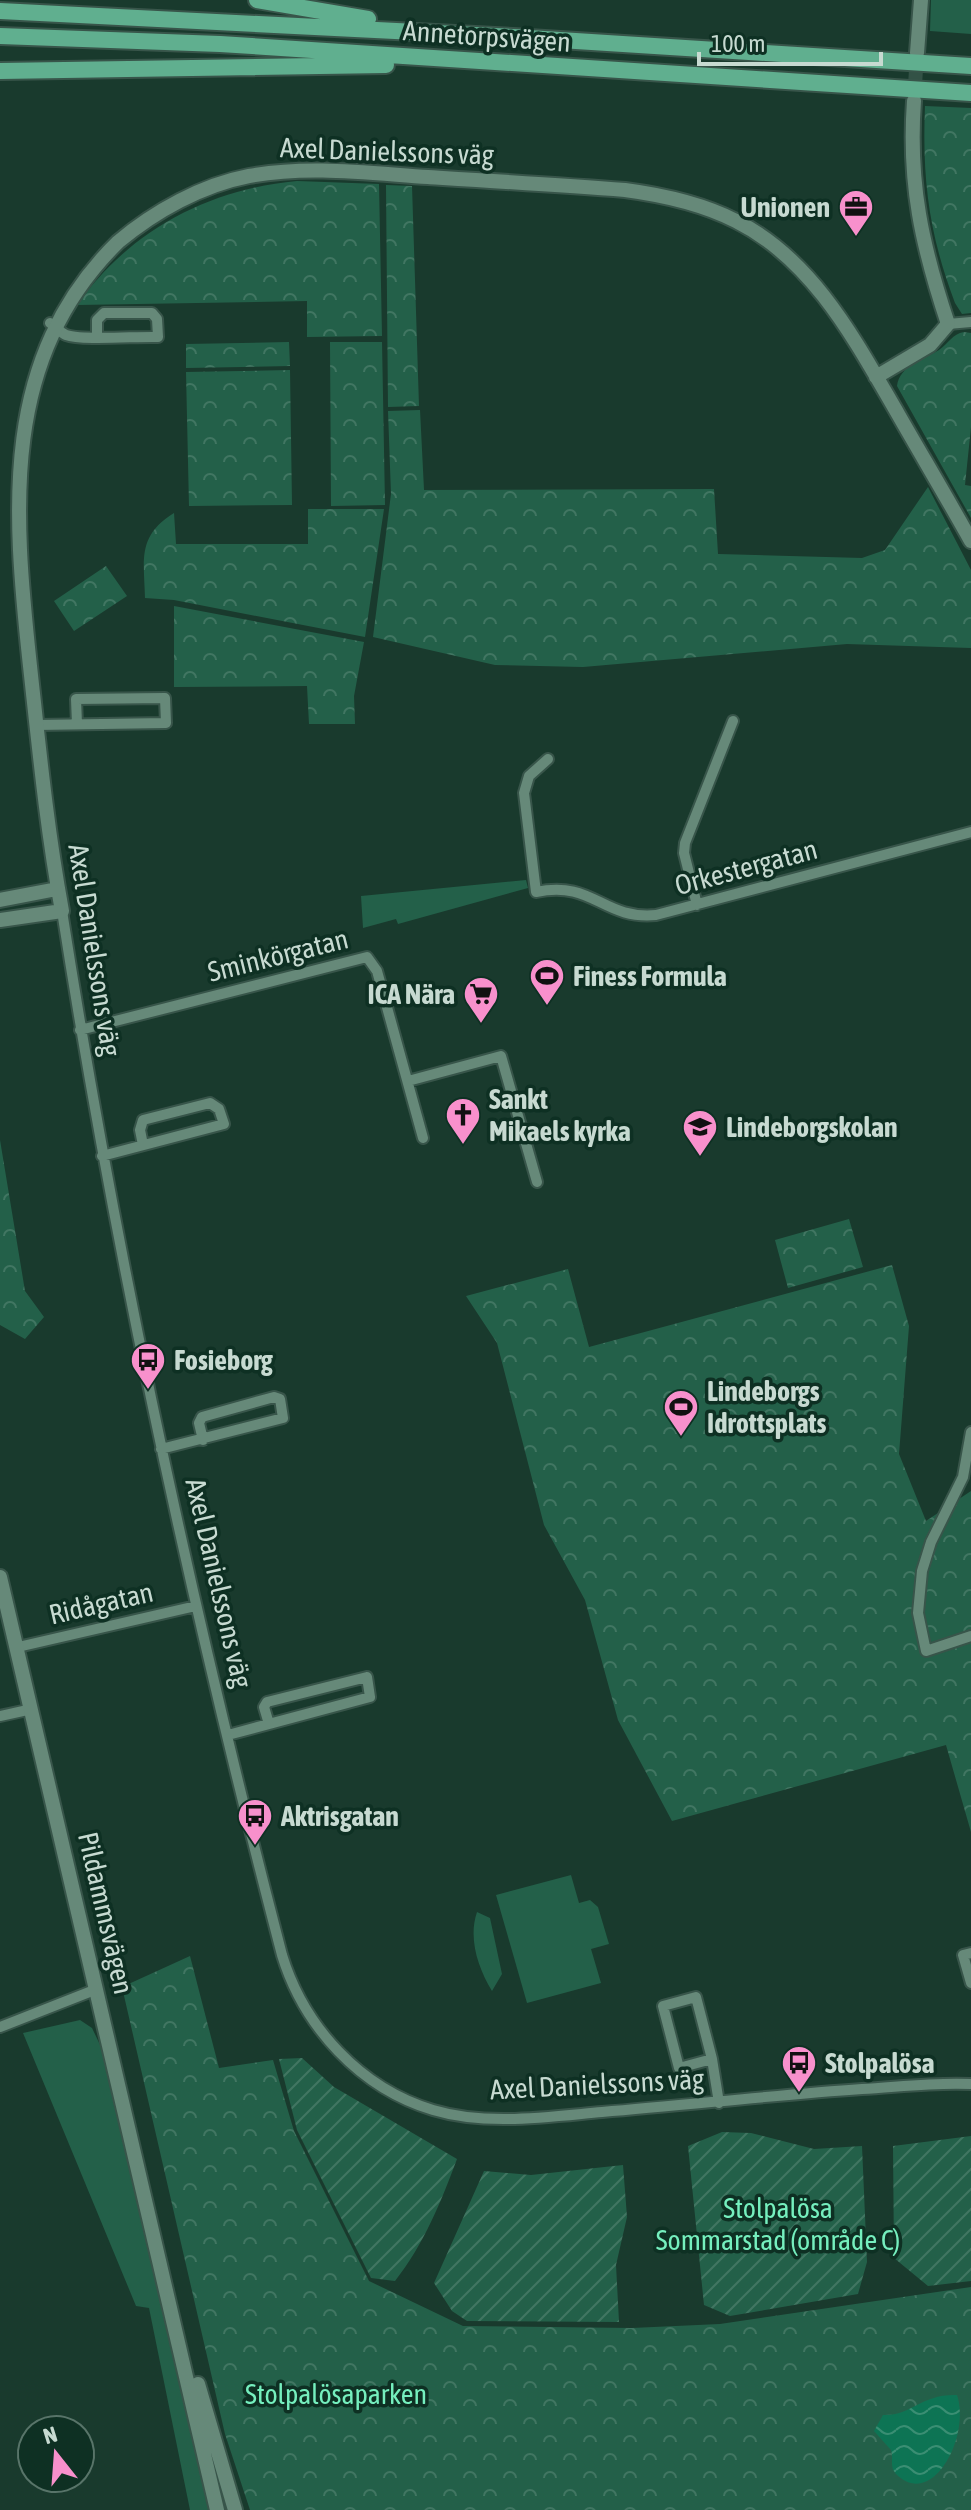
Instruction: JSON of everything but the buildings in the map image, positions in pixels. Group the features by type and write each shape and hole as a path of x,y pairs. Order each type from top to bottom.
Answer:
{"main road":[{"path":"257,0 345,16 513,37"},
{"name":"Annetorpsvägen","path":"0,11 513,37 971,66"},
{"name":"Annetorpsvägen","path":"0,36 220,44 971,93"},
{"path":"0,71 342,65 580,68"}],"street":[{"path":"917,53 921,0"},
{"path":"914,101 911,157 916,210 948,324"},
{"name":"Axel Danielssons väg","path":"971,541 876,377 819,289 762,237 739,222 713,210 657,194 332,170 286,171 244,177 196,193 141,224 85,274 50,323 31,367 14,440 13,490 57,889 102,1156 161,1449 228,1735 287,1971 319,2030 338,2052 387,2089 433,2110 483,2118 719,2103 820,2092 971,2084"},
{"path":"50,323 67,335 97,336 158,337 157,319 152,313 104,313 97,320 97,336"},
{"path":"876,377 930,345 948,324 971,322"},
{"path":"37,725 166,723 165,698 76,699 77,724"},
{"path":"697,905 684,853 685,843 733,721"},
{"name":"Orkestergatan","path":"548,759 529,776 524,793 536,892 571,888 611,909 646,916 971,832"},
{"path":"0,900 57,889"},
{"path":"0,920 62,911"},
{"name":"Sminkörgatan","path":"80,1030 367,957 377,971 407,1077"},
{"path":"423,1138 407,1077 501,1056 537,1182"},
{"path":"102,1156 224,1124 219,1109 210,1103 143,1120 140,1130 143,1145"},
{"path":"161,1449 203,1440 283,1418 280,1399 274,1397 202,1417 199,1423 203,1440"},
{"path":"971,1432 968,1470 931,1542 922,1571 918,1613 926,1651 971,1636"},
{"name":"Pildammsvägen","path":"0,1577 162,2261 217,2510"},
{"name":"Ridågatan","path":"18,1647 196,1606"},
{"path":"228,1735 370,1697 367,1677 267,1702 264,1707 269,1724"},
{"path":"0,1716 32,1709"},
{"path":"971,1953 963,1955 971,1983"},
{"path":"0,2027 97,1989"},
{"path":"712,2059 679,2068 663,2006 696,1997 712,2059 719,2103"},
{"name":"Pildammsvägen","path":"162,2261 235,2510"}],"green space":[{"path":"931,0 971,0 971,34 930,31"},
{"path":"925,106 971,108 971,313 962,314 955,303 933,230 926,183"},
{"path":"297,181 379,184 382,336 307,337 307,301 77,305 121,256 173,218 232,193"},
{"path":"386,185 412,186 419,406 388,407"},
{"path":"964,332 971,333 971,427 965,485 971,486 971,518 897,386 907,368"},
{"path":"289,342 290,366 186,368 186,344"},
{"path":"330,342 382,342 385,505 331,506"},
{"path":"290,370 292,505 189,506 186,372"},
{"path":"420,410 424,490 714,489 718,554 862,558 885,550 928,487 971,570 971,648 847,644 583,667 495,665 373,637 391,494 388,411"},
{"path":"308,509 384,509 365,637 174,600 145,598 144,560 148,540 154,530 174,513 176,544 308,544"},
{"path":"106,566 127,596 74,631 54,601"},
{"path":"174,606 364,642 354,696 355,724 309,724 307,686 174,687"},
{"path":"526,880 528,888 398,924 396,919 363,928 361,896"},
{"path":"0,1140 25,1291 44,1317 25,1339 0,1325"},
{"path":"849,1219 863,1267 788,1288 775,1240"},
{"path":"892,1265 909,1326 899,1454 926,1521 971,1491 971,1832 946,1745 672,1821 618,1720 585,1600 544,1525 497,1343 466,1296 568,1269 589,1347"},
{"path":"571,1875 579,1903 590,1900 598,1907 609,1944 591,1949 601,1983 527,2003 496,1895"},
{"path":"477,1912 490,1918 502,1974 492,1991 476,1953 474,1922"},
{"name":"Stolpalösaparken","path":"190,1956 219,2068 273,2060 294,2131 369,2281 463,2326 632,2328 720,2324 971,2287 971,2510 250,2510 225,2434 122,1987"},
{"path":"80,2020 92,2028 104,2053 212,2510 190,2510 149,2308 136,2306 23,2033"},
{"path":"302,2058 334,2087 457,2159 423,2237 395,2281 371,2278 297,2130 279,2059"},
{"name":"Stolpalösa Sommarstad (område C)","path":"722,2132 751,2133 814,2149 862,2146 867,2262 858,2294 730,2316 704,2305 688,2146"},
{"path":"971,2136 971,2281 928,2286 894,2258 893,2146"},
{"path":"623,2165 627,2217 616,2265 619,2322 467,2321 452,2311 434,2283 484,2171 531,2175"}],"water":[{"path":"957,2395 960,2412 958,2430 945,2464 935,2476 923,2483 910,2483 896,2474 891,2450 874,2431 883,2415 902,2412 934,2398"}],"tunnel":[{"path":"914,101 917,54"}],"place":[{"name":"Unionen","path":"856,238"},
{"name":"Finess Formula","path":"547,1007"},
{"name":"ICA Nära","path":"481,1025"},
{"name":"Sankt Mikaels kyrka","path":"463,1146"},
{"name":"Lindeborgskolan","path":"700,1158"},
{"name":"Fosieborg","path":"148,1391"},
{"name":"Lindeborgs Idrottsplats","path":"681,1438"},
{"name":"Aktrisgatan","path":"255,1847"},
{"name":"Stolpalösa","path":"799,2094"}]}
